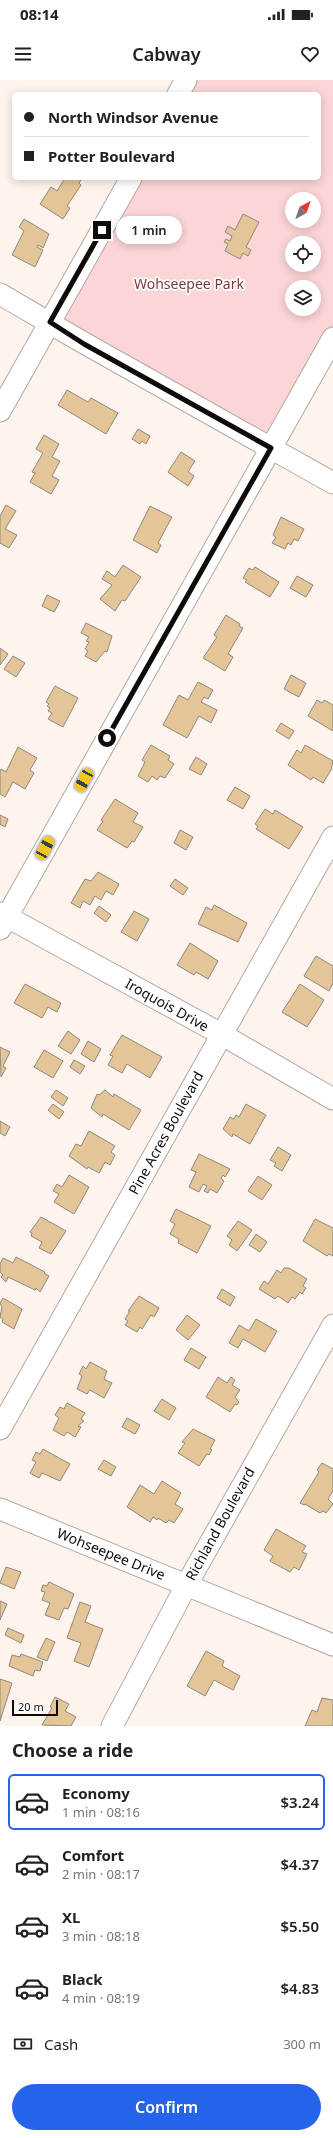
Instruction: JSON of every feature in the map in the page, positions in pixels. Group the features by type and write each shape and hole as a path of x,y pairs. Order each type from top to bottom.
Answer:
{"street":[{"path":"179,92 186,80"},
{"path":"0,411 130,180"},
{"path":"0,294 50,322 84,344 333,482"},
{"path":"2,919 333,338"},
{"name":"Pine Acres Boulevard","path":"0,1429 333,837"},
{"name":"Iroquois Drive","path":"2,919 221,1034 333,1099"},
{"name":"Richland Boulevard","path":"112,1726 186,1584 333,1325"},
{"name":"Wohseepee Drive","path":"0,1509 333,1645"}],"green space":[{"name":"Wohseepee Park","path":"186,80 333,80 333,338 271,448 50,322 130,180 321,180 321,92 179,92"}],"building":[{"path":"64,180 81,180 79,183 81,185 67,206 70,208 63,219 40,204 51,187 57,191"},
{"path":"243,214 259,222 246,247 251,250 248,256 243,253 240,259 225,251 228,244 224,242 226,239 230,241 232,236 225,232 228,226 235,230"},
{"path":"24,219 49,234 43,248 38,245 37,247 43,250 35,267 12,255 24,231 19,227"},
{"path":"67,390 88,402 91,398 118,413 106,434 58,405"},
{"path":"138,429 150,436 146,444 142,441 140,444 132,439"},
{"path":"44,435 59,444 52,457 60,461 52,476 59,480 51,494 30,482 35,473 32,472 43,453 36,449"},
{"path":"181,452 195,461 188,472 194,476 188,486 168,472"},
{"path":"6,505 16,511 5,529 17,535 9,548 0,543 0,516"},
{"path":"150,506 172,517 158,543 161,545 157,553 133,540"},
{"path":"281,517 304,529 298,541 294,539 291,545 288,543 285,549 272,543 276,537 273,535"},
{"path":"123,565 141,577 125,601 122,600 115,611 100,599 112,585 102,579 107,571 115,577"},
{"path":"255,567 279,582 270,597 245,582 247,580 243,578 249,568 253,570"},
{"path":"297,576 313,585 306,597 290,588"},
{"path":"47,595 60,601 54,612 42,606"},
{"path":"226,615 240,624 239,626 243,628 228,654 233,657 225,671 203,658 217,637 214,635"},
{"path":"86,623 112,636 107,652 105,651 96,662 85,656 88,651 85,649 89,642 86,641 89,637 81,633"},
{"path":"0,648 8,654 0,665"},
{"path":"13,656 25,663 16,677 4,669"},
{"path":"291,675 306,683 299,697 284,689"},
{"path":"198,682 213,690 208,699 204,697 201,702 217,710 211,723 199,716 187,738 163,725 179,695 188,700"},
{"path":"55,686 78,698 63,727 48,719 52,713 48,711 50,708 47,706 49,704 46,702"},
{"path":"317,700 322,703 324,700 333,705 333,731 308,716"},
{"path":"281,723 294,731 289,739 276,731"},
{"path":"151,745 170,756 168,760 174,764 165,778 160,776 157,780 152,776 148,782 138,776 145,762 142,760"},
{"path":"305,745 333,761 331,770 323,783 313,777 311,780 288,765 297,750 301,753"},
{"path":"18,747 37,758 30,770 34,773 25,789 13,782 5,797 0,794 0,771 1,769 6,772"},
{"path":"196,757 207,764 201,775 189,769"},
{"path":"235,787 250,796 243,809 227,800"},
{"path":"115,799 138,813 133,822 143,827 134,842 132,841 127,848 97,830 103,821 101,820"},
{"path":"265,809 273,814 275,810 303,827 289,849 256,829 258,826 255,824"},
{"path":"0,815 8,819 5,827 0,824"},
{"path":"180,830 193,837 186,850 174,843"},
{"path":"98,872 119,884 113,895 106,891 101,900 95,896 90,905 83,901 80,908 71,903 85,879 91,881"},
{"path":"175,879 188,888 183,895 170,886"},
{"path":"214,905 247,923 238,942 198,924 206,907 212,910"},
{"path":"99,906 111,915 106,922 94,913"},
{"path":"134,911 149,919 137,941 121,932"},
{"path":"190,943 218,961 208,979 196,972 194,975 177,965"},
{"path":"316,956 333,966 333,983 329,991 304,976"},
{"path":"25,984 61,1003 57,1012 48,1007 42,1018 14,1003"},
{"path":"300,984 324,1000 307,1027 282,1012"},
{"path":"68,1031 80,1040 71,1054 58,1046"},
{"path":"122,1035 162,1057 150,1078 127,1064 122,1073 108,1065 113,1056 110,1055"},
{"path":"88,1041 101,1049 94,1062 81,1054"},
{"path":"0,1047 10,1052 3,1066 6,1068 1,1077"},
{"path":"44,1050 63,1061 53,1078 34,1067"},
{"path":"74,1060 85,1066 80,1074 70,1067"},
{"path":"56,1090 68,1098 63,1106 51,1097"},
{"path":"105,1090 113,1097 114,1094 141,1110 129,1130 103,1114 102,1117 91,1108 97,1094 99,1095"},
{"path":"53,1104 64,1112 59,1119 48,1110"},
{"path":"246,1104 266,1115 250,1144 233,1134 232,1137 223,1129 230,1117 234,1119 236,1115 239,1117"},
{"path":"0,1121 10,1127 5,1136 0,1133"},
{"path":"89,1131 115,1146 111,1152 115,1155 110,1165 105,1162 99,1173 88,1167 87,1169 69,1156 76,1144 81,1146"},
{"path":"278,1147 291,1155 282,1171 274,1166 276,1163 270,1160"},
{"path":"199,1154 230,1169 225,1177 223,1175 221,1178 224,1181 217,1193 210,1189 208,1193 204,1191 207,1186 203,1184 199,1192 189,1187 196,1172 191,1170"},
{"path":"69,1175 89,1187 74,1214 54,1202 59,1194 53,1191 57,1184 62,1187"},
{"path":"258,1176 272,1185 262,1200 248,1191"},
{"path":"176,1209 211,1226 197,1253 178,1243 179,1239 170,1234 175,1224 170,1221"},
{"path":"41,1217 66,1231 51,1254 39,1248 42,1242 31,1236 32,1233 30,1232"},
{"path":"315,1219 333,1228 333,1256 329,1254 327,1256 303,1241"},
{"path":"238,1221 252,1230 237,1251 229,1245 232,1240 227,1236"},
{"path":"256,1234 267,1242 260,1252 249,1245"},
{"path":"16,1257 45,1272 44,1273 49,1276 40,1292 36,1288 35,1290 8,1277 6,1282 1,1277 3,1275 0,1272 0,1264 3,1258 13,1263"},
{"path":"284,1268 289,1268 307,1279 303,1286 306,1288 302,1294 300,1292 295,1299 292,1297 288,1303 278,1296 275,1299 259,1289 264,1281 268,1284 277,1270 281,1273"},
{"path":"222,1289 235,1297 230,1306 217,1298"},
{"path":"139,1296 159,1308 154,1317 151,1315 142,1329 140,1327 137,1332 125,1325 128,1321 125,1319 130,1311 128,1311"},
{"path":"3,1298 22,1309 14,1329 2,1322 3,1319 0,1317 2,1307 0,1303"},
{"path":"187,1315 200,1325 188,1340 176,1330"},
{"path":"256,1319 277,1331 265,1352 243,1339 238,1348 229,1343 239,1325 249,1331"},
{"path":"191,1348 206,1357 199,1369 184,1360"},
{"path":"90,1362 107,1371 104,1379 112,1383 104,1398 90,1390 87,1394 77,1389 82,1376 79,1374 83,1366 86,1369"},
{"path":"218,1377 227,1383 231,1377 235,1380 232,1385 240,1390 235,1397 239,1402 237,1405 235,1404 230,1412 206,1397"},
{"path":"162,1399 176,1408 169,1420 154,1411"},
{"path":"67,1403 85,1413 81,1419 84,1421 78,1426 81,1427 75,1437 67,1432 64,1436 53,1430 59,1418 55,1415 60,1407 64,1409"},
{"path":"127,1418 140,1425 135,1434 122,1427"},
{"path":"193,1429 215,1440 210,1449 212,1450 209,1455 207,1454 199,1466 178,1453 185,1443 182,1442"},
{"path":"43,1449 70,1464 60,1481 42,1473 39,1478 30,1473 36,1462 32,1460 36,1452 40,1454"},
{"path":"104,1460 116,1467 111,1476 98,1469"},
{"path":"322,1463 333,1469 333,1491 328,1499 333,1504 326,1513 323,1511 320,1513 305,1504 300,1503 319,1472 317,1470"},
{"path":"162,1481 181,1493 175,1504 183,1509 174,1523 169,1520 166,1523 153,1517 150,1522 127,1507 140,1485 154,1494"},
{"path":"276,1529 306,1546 302,1552 307,1554 299,1570 294,1567 290,1572 270,1561 273,1556 264,1550"},
{"path":"6,1567 21,1572 14,1589 0,1583"},
{"path":"49,1582 74,1594 68,1609 64,1608 59,1620 45,1615 50,1603 42,1600 45,1592 41,1591 43,1585 47,1586"},
{"path":"0,1601 7,1604 0,1620"},
{"path":"80,1602 91,1606 85,1622 103,1629 89,1667 74,1661 81,1643 67,1638"},
{"path":"8,1628 24,1635 21,1643 5,1635"},
{"path":"46,1638 55,1642 47,1661 37,1657"},
{"path":"206,1651 224,1661 222,1666 240,1676 233,1690 214,1680 205,1696 187,1686"},
{"path":"21,1654 43,1662 40,1671 35,1670 33,1676 9,1666 12,1655 20,1657"},
{"path":"0,1679 12,1683 0,1721"},
{"path":"55,1697 69,1704 65,1711 76,1717 71,1726 42,1725 52,1708 50,1707"},
{"path":"322,1698 333,1700 333,1726 305,1726 312,1710 317,1712"}],"route":[{"path":"102,230 50,322 84,344 271,448 107,738"}]}
